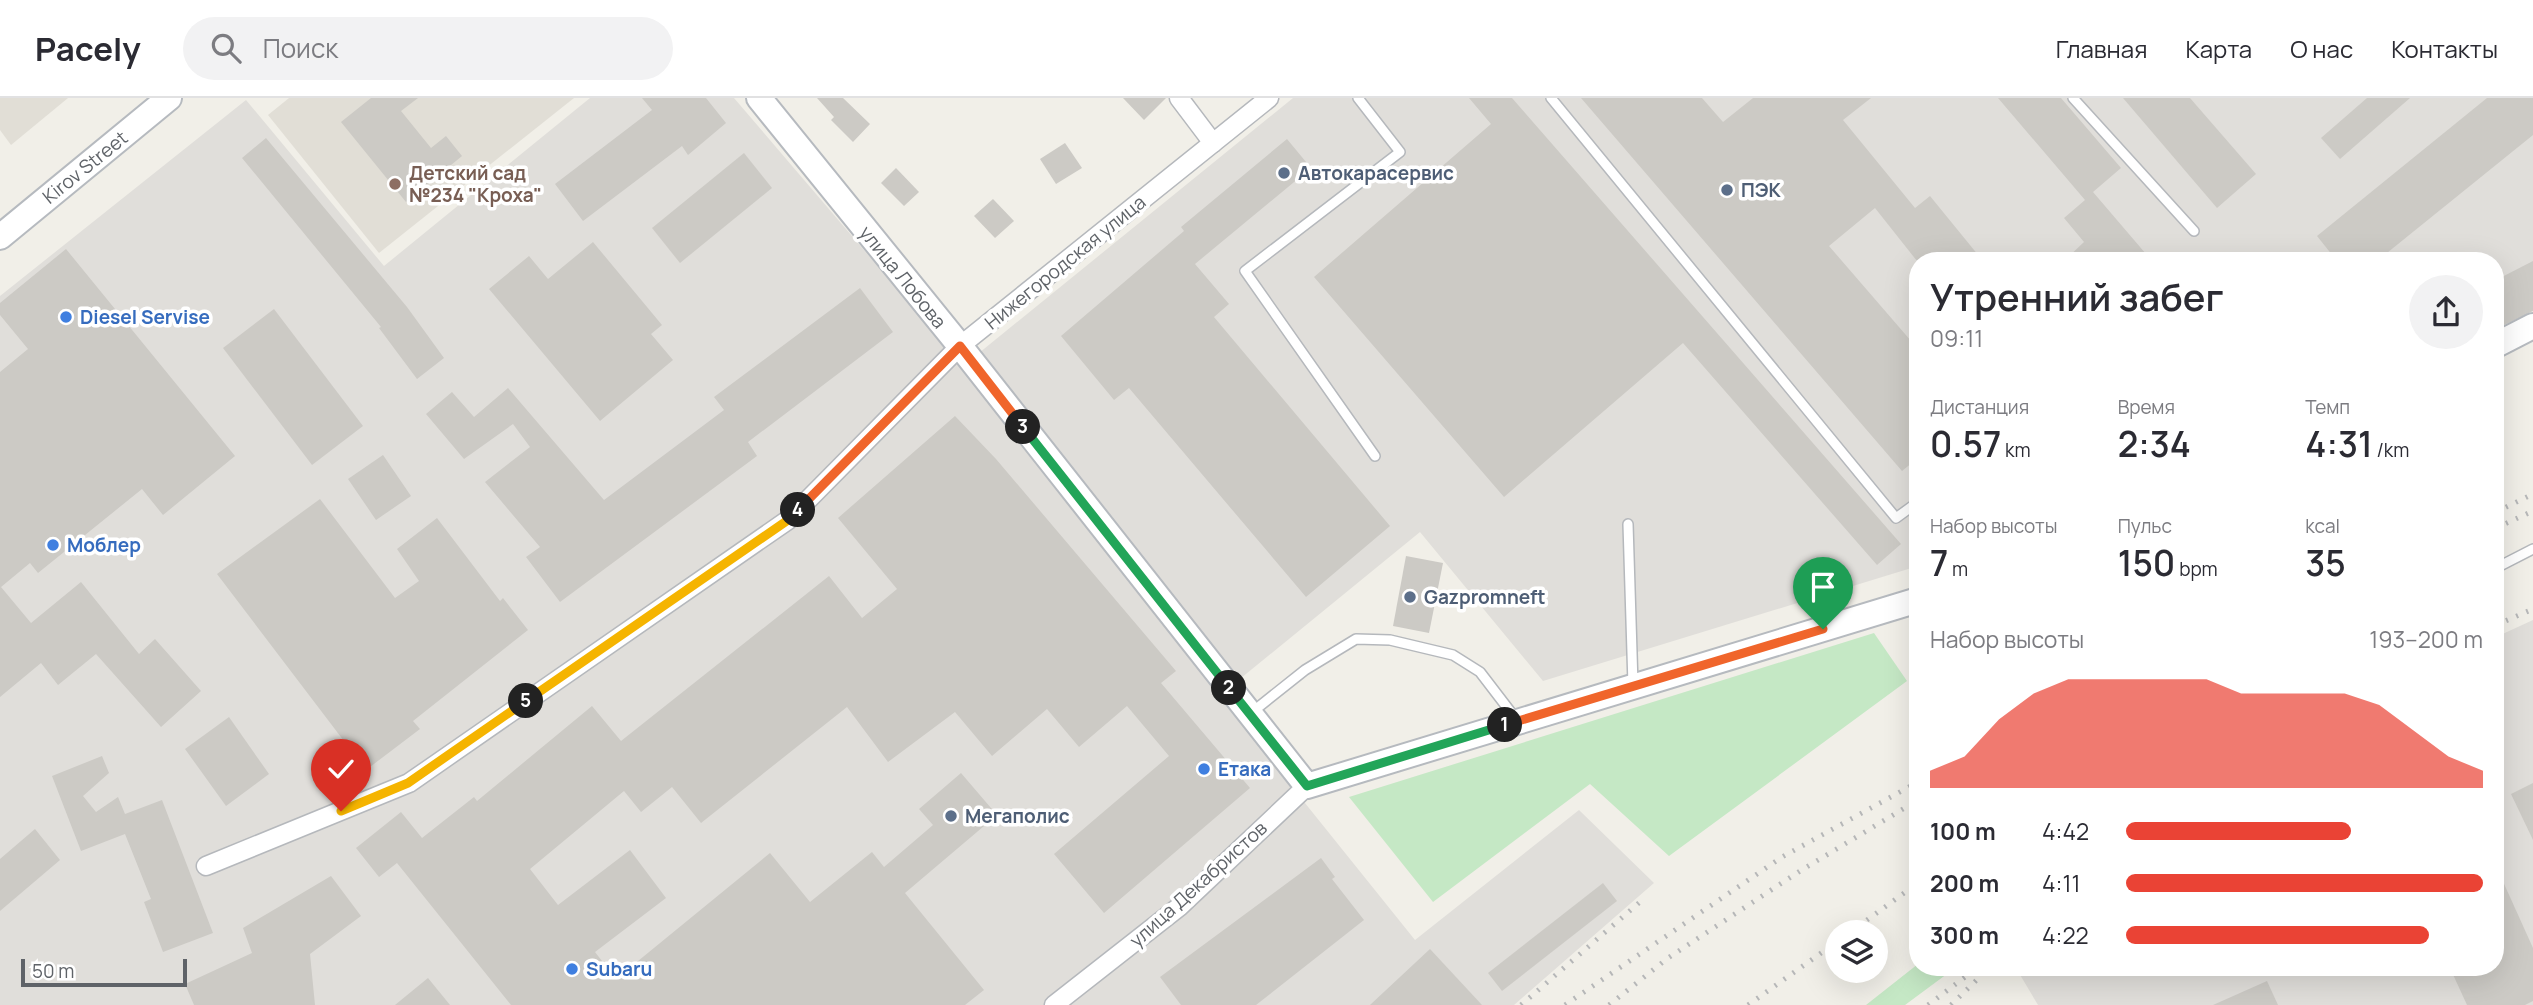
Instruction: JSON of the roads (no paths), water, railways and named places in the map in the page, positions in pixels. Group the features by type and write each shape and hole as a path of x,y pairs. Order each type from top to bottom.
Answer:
{"street":[{"name":"Kirov Street","path":"0,237 169,98"},
{"name":"улица Лобова","path":"759,98 960,346 1307,786"},
{"path":"1179,98 1213,143"},
{"name":"Нижегородская улица","path":"206,866 408,783 788,520 960,346 1269,98"},
{"path":"2504,341 2533,326"},
{"path":"1307,786 1909,603"},
{"name":"улица Декабристов","path":"1054,1005 1179,906 1307,786"}],"lane":[{"path":"1358,98 1400,152 1245,271 1375,456"},
{"path":"1551,98 1896,518 1909,509"},
{"path":"2073,98 2194,231"},
{"path":"1628,524 1633,687"},
{"path":"2504,564 2533,549"},
{"path":"1250,714 1305,670 1356,639 1390,640 1453,655 1480,672 1518,721"}],"railway":[{"path":"2504,508 2533,494"},
{"path":"2504,524 2533,511"},
{"path":"2504,622 2533,609"},
{"path":"1565,1005 1782,857 1909,787"},
{"path":"1609,1005 1668,958 1800,871 1909,805"},
{"path":"1867,920 1909,890"},
{"path":"1521,1005 1640,902"},
{"path":"1748,1005 1825,950"},
{"path":"1928,1005 1966,976"},
{"path":"1951,1005 1981,976"}],"place":[{"name":"Автокарасервис","path":"1284,173"},
{"name":"Детский сад №234 \"Кроха\"","path":"395,184"},
{"name":"ПЭК","path":"1727,190"},
{"name":"Diesel Servise","path":"66,317"},
{"name":"Моблер","path":"53,545"},
{"name":"Gazpromneft","path":"1410,597"},
{"name":"Етака","path":"1204,769"},
{"name":"Мегаполис","path":"951,816"},
{"name":"Subaru","path":"572,969"}]}
